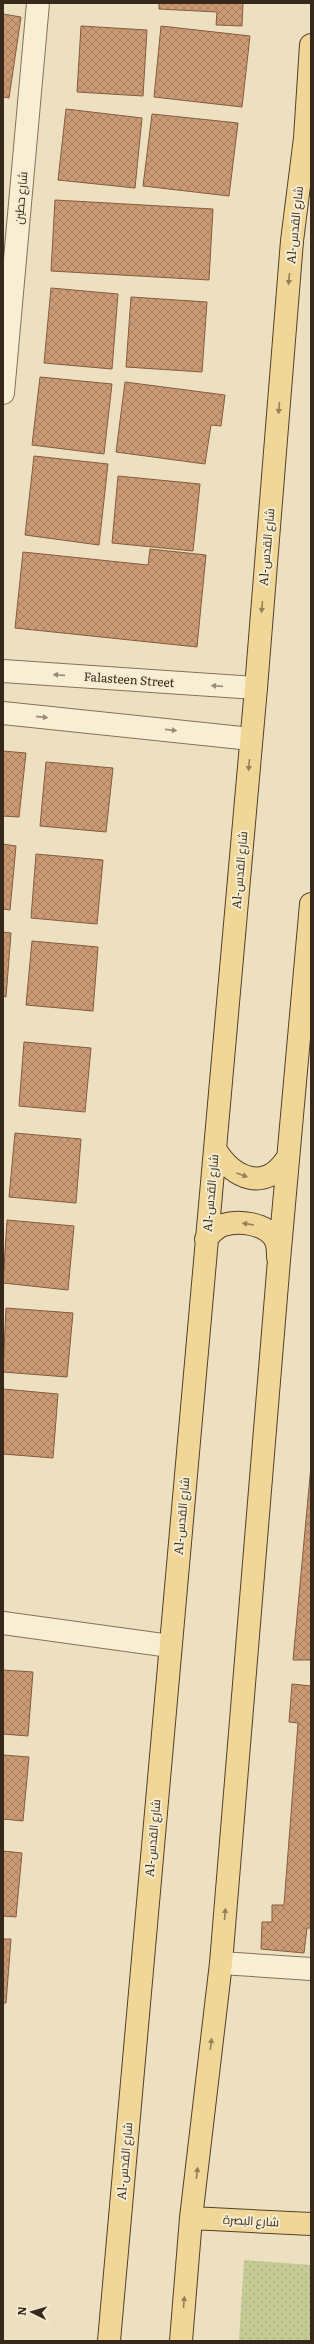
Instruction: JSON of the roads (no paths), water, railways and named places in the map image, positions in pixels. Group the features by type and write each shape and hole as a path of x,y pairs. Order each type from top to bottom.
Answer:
{"main road":[{"name":"Al-شارع القدس","path":"109,2341 256,688 292,241 308,146 311,45"},
{"path":"292,241 311,220"},
{"path":"181,2341 191,2218 221,1962 279,1260 309,951 311,904"},
{"path":"215,1149 225,1165 232,1170 245,1177 258,1179 271,1177 282,1167 288,1157"},
{"path":"206,1239 213,1231 222,1225 252,1224 261,1228 274,1239 279,1260"},
{"name":"شارع البصرة","path":"191,2218 311,2224"}],"street":[{"name":"شارع حطين","path":"3,393 38,3"},
{"name":"Falasteen Street","path":"3,671 256,688"},
{"path":"3,713 251,739"},
{"path":"3,1623 170,1646"},
{"path":"221,1962 311,1968"}]}
